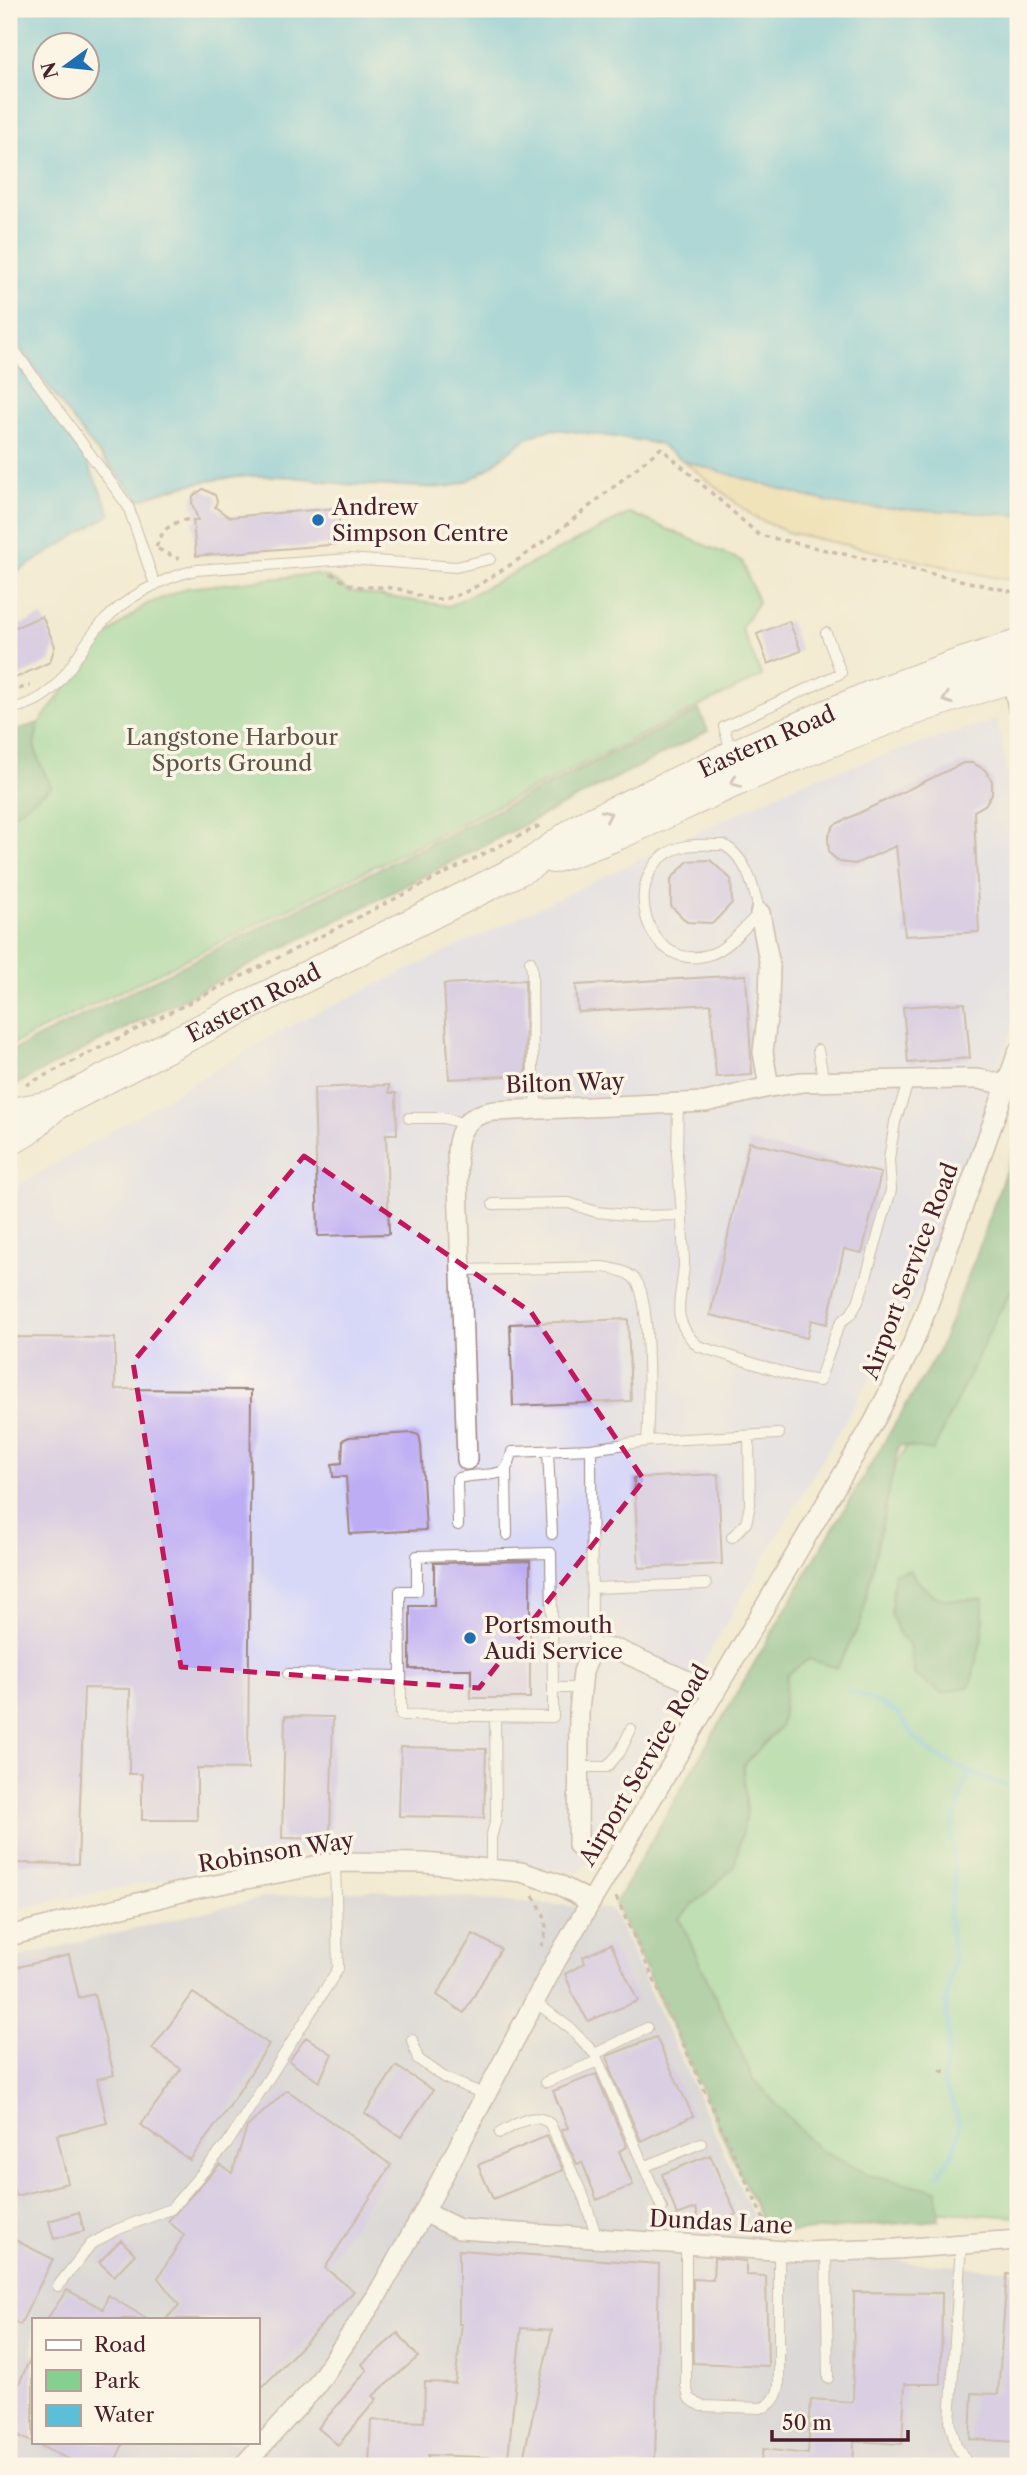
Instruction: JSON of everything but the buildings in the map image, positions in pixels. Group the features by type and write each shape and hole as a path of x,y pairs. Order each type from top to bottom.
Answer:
{"main road":[{"name":"Eastern Road","path":"9,1141 26,1131 55,1105 528,865 580,828 732,756 873,695 1011,647"},
{"name":"Eastern Road","path":"528,865 588,848 738,780 875,724 1016,687"},
{"name":"Eastern Road","path":"9,1116 55,1105"}],"street":[{"path":"1011,647 1016,687"},
{"path":"760,913 770,966 768,1017 763,1052 769,1087"},
{"name":"Airport Service Road","path":"243,2466 316,2386 376,2297 591,1902 875,1420 911,1348 940,1274 1018,1052"},
{"name":"Bilton Way","path":"465,1124 480,1113 537,1108 678,1103 726,1098 769,1087 824,1082 978,1079 1006,1085"},
{"path":"465,1124 458,1136 457,1150 467,1460"},
{"path":"578,1845 581,1688 590,1654 603,1648 618,1650 715,1693"},
{"name":"Robinson Way","path":"9,1936 201,1888 335,1862 424,1863 491,1868 538,1876 591,1902"},
{"name":"Dundas Lane","path":"424,2212 459,2229 779,2251 825,2252 1018,2240"}],"lane":[{"path":"9,343 128,506 155,585"},
{"path":"9,709 47,695 57,686 103,621 121,606 169,578 196,570 349,559 456,567 490,559"},
{"path":"732,756 724,727 841,673 826,633"},
{"path":"724,845 735,851 744,864 760,913 714,954 688,957 659,942 649,928 643,911 646,881 665,855 686,846 724,845"},
{"path":"530,961 533,1074 537,1108"},
{"path":"818,1051 824,1082"},
{"path":"678,1103 677,1154 683,1276 677,1309 680,1322 698,1346 797,1377 819,1381 837,1330 858,1302 867,1274 891,1190 889,1159 895,1122 909,1080"},
{"path":"409,1118 444,1118 465,1124"},
{"path":"493,1204 569,1203 596,1212 638,1216 682,1215"},
{"path":"462,1270 603,1267 619,1270 637,1280 644,1301 649,1408 647,1441"},
{"path":"508,1535 506,1469 512,1452 591,1449 647,1441 779,1434"},
{"path":"732,1536 746,1522 750,1505 749,1436"},
{"path":"591,1449 592,1631 596,1650"},
{"path":"548,1451 552,1534"},
{"path":"458,1525 457,1479 464,1475 499,1474 506,1469"},
{"path":"551,1553 553,1688 552,1717 401,1715 400,1591 417,1591 417,1556 551,1553"},
{"path":"592,1588 706,1584"},
{"path":"288,1674 401,1676"},
{"path":"553,1688 581,1688"},
{"path":"491,1868 491,1838 496,1819 495,1716"},
{"path":"578,1767 607,1766 620,1752 631,1728"},
{"path":"58,2286 91,2244 117,2230 171,2209 227,2144 338,1969 335,1862"},
{"path":"535,2002 570,2028 596,2057 662,2208"},
{"path":"546,2082 647,2028"},
{"path":"412,2040 418,2059 427,2066 445,2078 486,2095"},
{"path":"500,2133 535,2118 545,2119 550,2124 584,2198 597,2239"},
{"path":"644,2167 701,2143"},
{"path":"961,2243 950,2422 956,2445 969,2466"},
{"path":"685,2245 686,2385 689,2398 701,2406 761,2408 768,2406 775,2398 779,2386 779,2251"},
{"path":"825,2252 828,2378"}],"path":[{"path":"321,570 355,588 395,588 431,599 455,595 478,586 540,546 661,448 759,535 1018,593"},
{"path":"148,559 153,555 163,531 180,521 191,519"},
{"path":"156,548 185,561"},
{"path":"9,691 41,683"},
{"path":"606,1876 779,2251"},
{"path":"531,1894 546,1914 547,1934 537,1956"},
{"path":"940,2070 948,2073"}],"highlighted area":[{"path":"304,1156 531,1312 644,1480 479,1688 181,1667 133,1362"}],"shaded area":[{"path":"997,719 1018,834 1018,1009 941,1257 581,1872 298,1853 9,1910 9,1191 285,1028 805,781"},
{"path":"374,1890 612,1909 763,2237 779,2251 1018,2271 1018,2466 9,2466 9,1959 265,1897"}],"green space":[{"name":"Langstone Harbour Sports Ground","path":"630,513 742,561 758,602 741,628 762,676 9,1046 9,817 51,787 34,745 39,723 102,639 145,605 187,588 314,574 330,578 348,591 449,606"},
{"path":"699,710 708,731 9,1088 9,1052"},
{"path":"39,723 34,745 51,787 9,817 9,732"},
{"path":"1018,1135 1018,1278 933,1451 899,1445 861,1622 837,1668 809,1659 787,1675 781,1726 743,1766 747,1812 734,1867 679,1918 753,2079 818,2149 870,2175 937,2190 939,2220 768,2234 615,1903 939,1350 976,1256"},
{"path":"1018,1204 1018,2217 782,2201 646,1884 978,1326"},
{"path":"910,1570 933,1595 959,1600 983,1599 983,1635 970,1686 942,1693 915,1676 909,1645 899,1634 891,1614 894,1573"}],"sand":[{"path":"335,408 1018,469 1018,576 1009,579 993,577 787,532 754,517 663,445 627,438 556,429 541,432 516,445 469,480 434,488 258,476 206,481 140,500 99,454"}],"water":[{"path":"9,9 1018,9 1018,515 847,506 684,461 657,443 556,429 527,439 476,476 445,487 352,485 292,477 259,476 224,478 188,485 140,500 89,442 9,333"},
{"path":"9,351 86,460 111,514 9,577"}],"waterway":[{"path":"849,1691 872,1699 898,1714 915,1738 934,1755 969,1772 951,1829 955,1878 949,1915 954,1959 946,2002 949,2041 943,2081 959,2121 958,2135 952,2155 938,2175"},
{"path":"969,1772 1018,1790"}],"place":[{"name":"Andrew Simpson Centre","path":"318,520"},
{"name":"Portsmouth Audi Service","path":"470,1638"}]}
